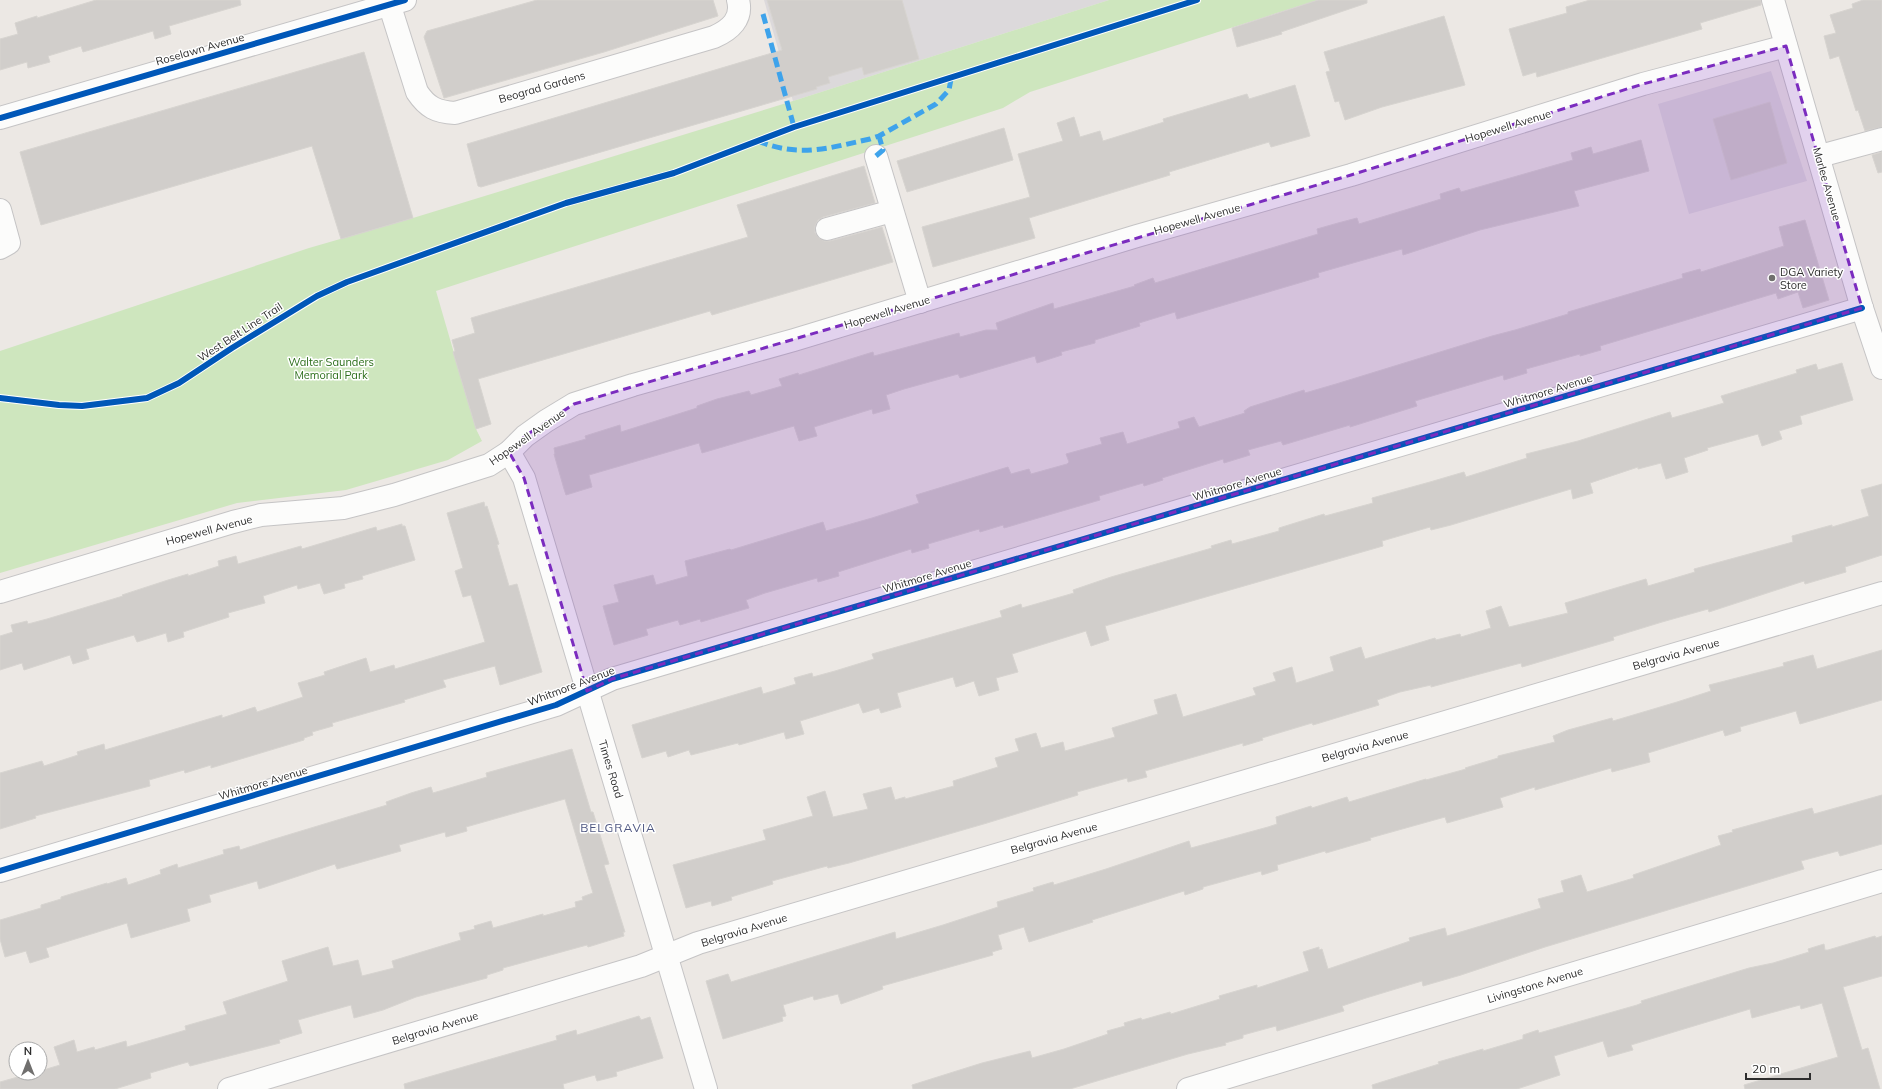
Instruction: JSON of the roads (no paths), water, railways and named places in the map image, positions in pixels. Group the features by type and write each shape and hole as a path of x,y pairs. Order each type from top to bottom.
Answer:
{"street":[{"name":"Beograd Gardens","path":"394,2 410,76 417,92 425,104 437,109 455,112 714,37 726,32 734,25 740,7 738,0"},
{"name":"Marlee Avenue","path":"1774,0 1786,46 1820,156 1862,308 1882,368"},
{"name":"Roselawn Avenue","path":"0,118 394,2"},
{"name":"Hopewell Avenue","path":"0,592 233,522 261,515 343,508 394,495 489,465 509,452 525,436 574,404 656,378 794,340 1137,236 1359,172 1643,84 1786,46"},
{"path":"1820,156 1882,139"},
{"path":"876,156 920,302"},
{"path":"0,210 5,246"},
{"path":"827,229 892,211"},
{"name":"Whitmore Avenue","path":"0,871 556,705 627,675 1862,308"},
{"name":"Times Road","path":"509,452 524,478 706,1089"},
{"name":"Belgravia Avenue","path":"229,1089 641,966 666,955 713,939 1882,593"},
{"name":"Livingstone Avenue","path":"1188,1089 1882,881"}],"place":[{"name":"DGA Variety Store","path":"1772,278"}],"district":[{"name":"BELGRAVIA","path":"618,828"}],"park label":[{"name":"Walter Saunders Memorial Park","path":"331,368"}]}
